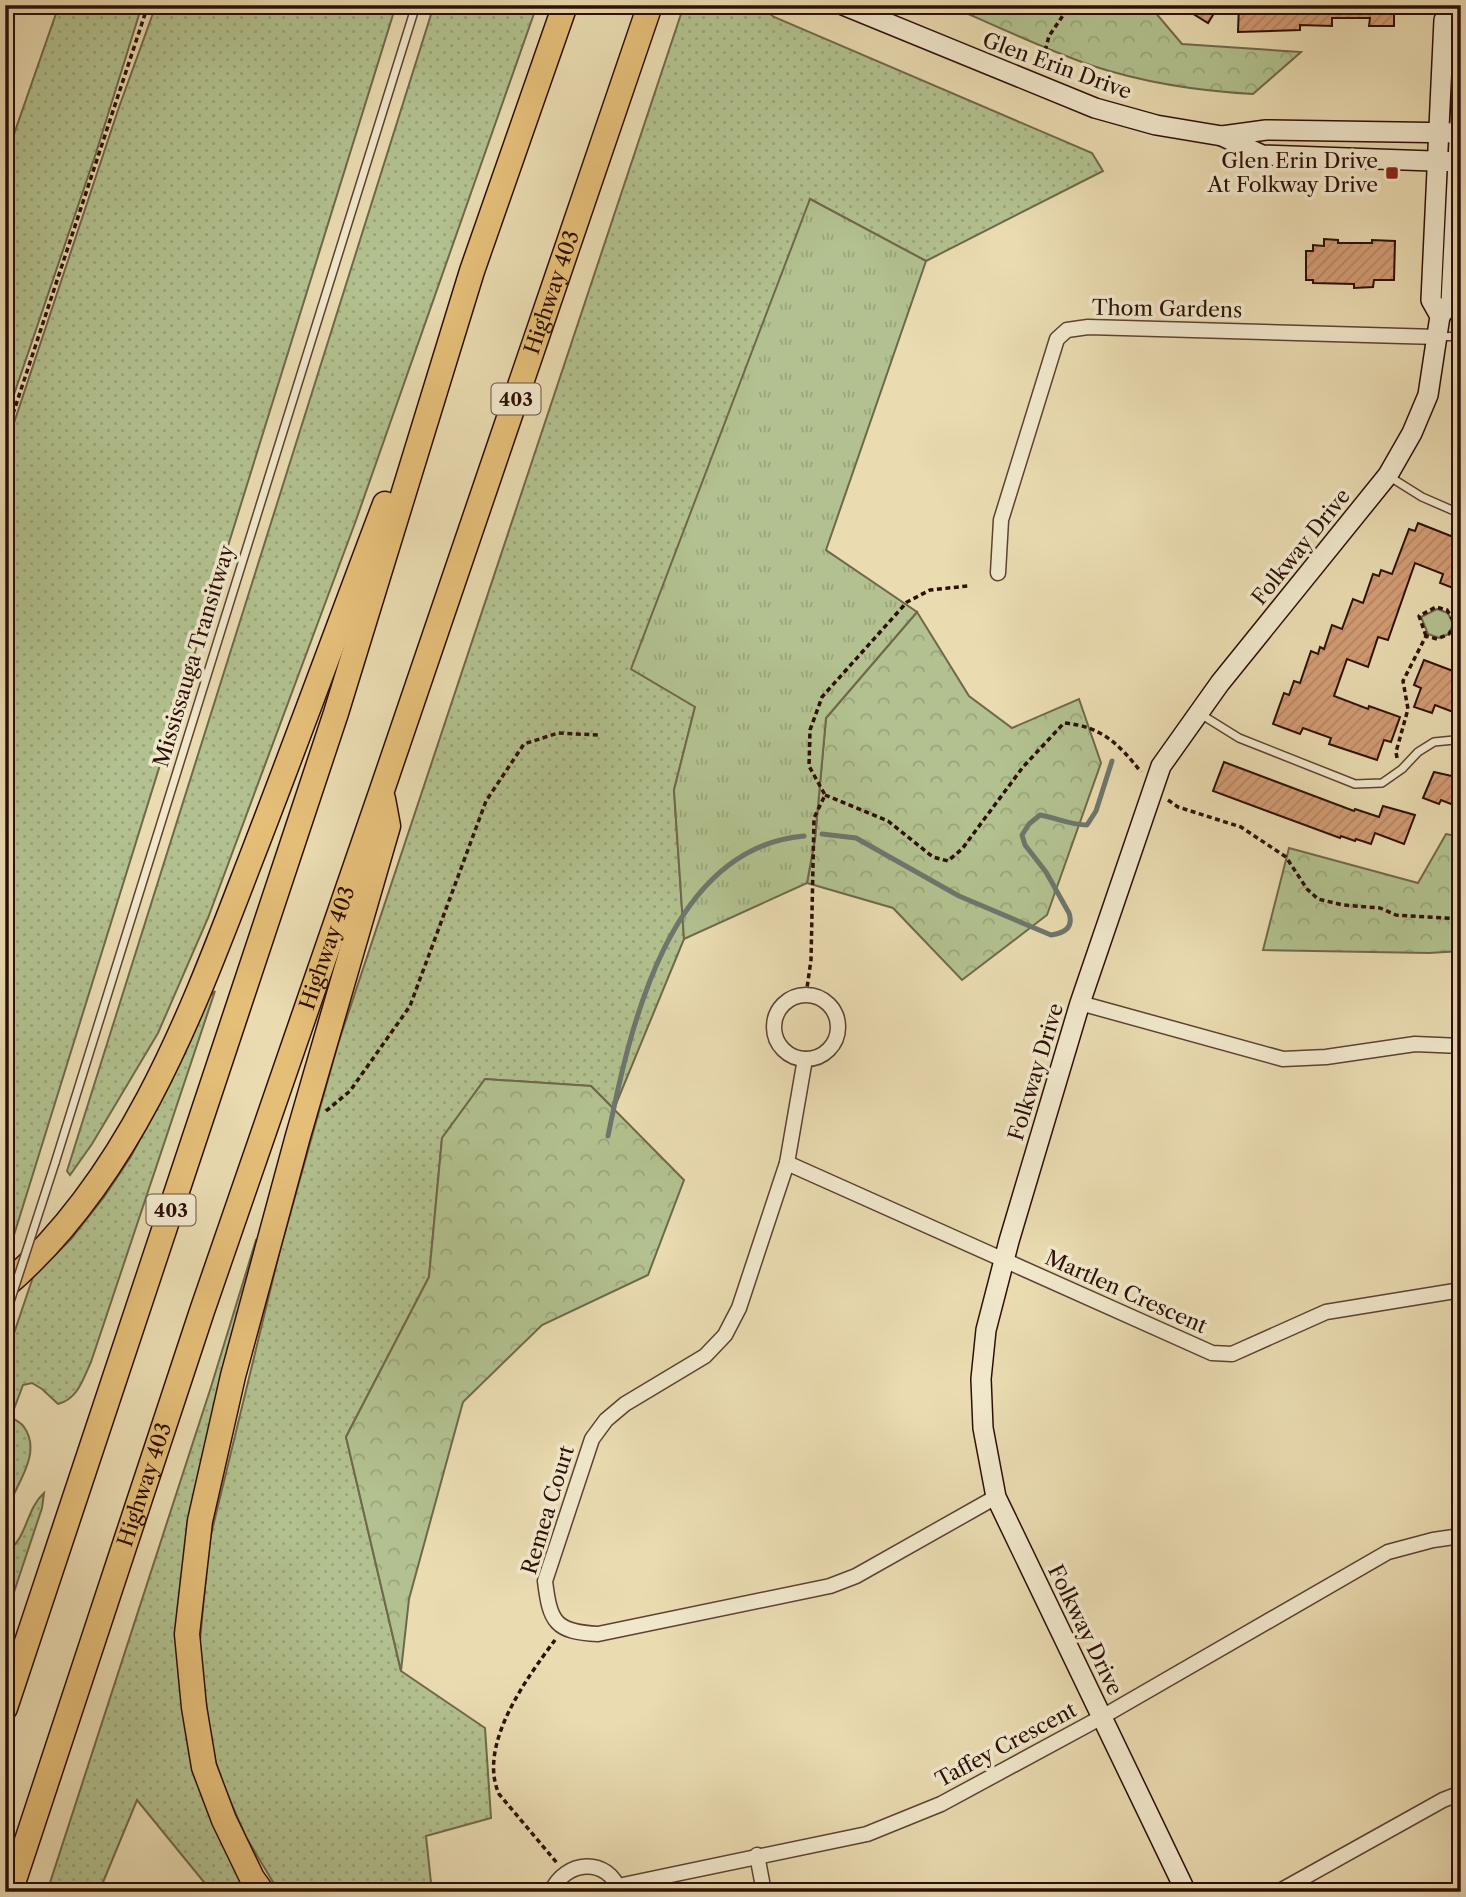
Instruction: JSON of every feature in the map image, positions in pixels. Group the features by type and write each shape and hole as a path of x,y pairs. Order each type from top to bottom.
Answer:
{"highway":[{"name":"403","path":"5,1707 336,713 472,271 565,5"},
{"name":"Highway 403","path":"9,1892 206,1298 382,793 650,5"},
{"path":"5,1286 31,1264 60,1233 100,1181 129,1135 173,1047 244,877 472,271"},
{"path":"262,1892 252,1878 224,1820 204,1768 194,1706 187,1634 200,1521 233,1376 298,1136 388,826 382,793"}],"street":[{"name":"Glen Erin Drive","path":"843,5 1095,108 1156,125 1223,136 1262,155 1459,162"},
{"name":"Folkway Drive","path":"1186,1892 996,1497 983,1428 981,1379 986,1330 1080,1003 1161,766 1198,712 1388,475 1412,433 1428,395 1440,316 1432,300 1444,20 1455,11"},
{"name":"Folkway Drive","path":"1440,316 1451,302 1461,102"},
{"name":"Glen Erin Drive","path":"1223,136 1266,130 1460,133"},
{"name":"Thom Gardens","path":"998,573 1001,520 1057,339 1067,330 1088,327 1438,337"},
{"path":"806,995 818,998 828,1005 838,1028 828,1051 817,1057 804,1059 792,1056 782,1049 776,1039 774,1027 776,1015 783,1004 806,995"},
{"path":"1080,1003 1283,1059 1326,1057 1415,1044 1461,1046"},
{"name":"Remea Court","path":"565,1628 555,1621 547,1602 545,1581 592,1439 606,1420 625,1404 705,1356 725,1335 739,1308 787,1163 804,1059"},
{"name":"Martlen Crescent","path":"787,1163 1212,1353 1232,1354 1326,1312 1461,1290"},
{"path":"565,1628 573,1633 598,1634 830,1586 856,1576 996,1497"},
{"name":"Taffey Crescent","path":"566,1872 577,1867 601,1869 611,1876 619,1889 757,1855 867,1834 941,1804 1102,1717 1388,1552 1461,1536"},
{"path":"1278,1892 1443,1800 1461,1793"},
{"path":"757,1855 764,1892"},
{"path":"551,1892 557,1880 566,1872"}],"lane":[{"name":"Mississauga Transitway","path":"5,1317 416,5"},
{"path":"1438,337 1461,336"},
{"path":"1388,475 1422,497 1461,514"},
{"path":"1198,712 1239,738 1355,784 1382,783 1434,742 1454,740 1461,743"}],"path":[{"path":"5,438 148,5"},
{"path":"1036,86 1049,36 1066,11 1067,5"},
{"path":"806,995 811,960 814,818 825,795 809,766 810,730 822,697 907,602 930,590 968,586"},
{"path":"1398,771 1396,752 1408,709 1403,681 1426,636 1419,616 1436,607 1447,610 1458,623 1450,635 1437,639 1426,636"},
{"path":"298,1136 350,1091 410,1006 486,801 524,744 558,733 598,735"},
{"path":"565,1628 527,1680 498,1735 494,1783 499,1794 566,1872"}],"green space":[{"path":"59,5 142,5 96,153 5,421 5,160"},
{"path":"156,5 276,5 281,9 296,5 396,5 14,1235 5,1244 5,450 118,110"},
{"path":"434,5 537,5 355,523 208,918 158,1033 92,1144 70,1175 67,1171"},
{"path":"684,5 758,5 774,17 1092,153 1103,171 926,261 810,199 674,790 684,939 614,1109 591,1086 485,1079 442,1138 429,1277 346,1437 401,1671 485,1728 491,1818 426,1836 432,1892 279,1892 246,1837 212,1751 199,1652 209,1543 280,1250 338,1044"},
{"path":"948,5 1149,5 1182,44 1301,52 1253,94 1213,91 1152,82 1093,66"},
{"path":"810,199 926,261 826,550 917,612 826,718 815,839 807,883 684,939 674,790 695,707 631,669"},
{"path":"1437,609 1448,613 1453,624 1449,634 1439,638 1428,634 1421,617"},
{"path":"917,612 969,696 1012,728 1079,699 1101,763 1047,915 962,980 893,908 807,883 815,839 826,718"},
{"path":"1446,834 1461,837 1461,951 1429,953 1263,950 1289,848 1418,883"},
{"path":"215,991 91,1362 82,1381 70,1398 58,1404 32,1383 23,1385 11,1417 23,1426 29,1437 30,1457 9,1505 5,1504 5,1360 33,1277 71,1239 130,1158 161,1101 209,997"},
{"path":"485,1079 591,1086 684,1180 648,1275 542,1325 463,1402 409,1599 401,1671 346,1437 429,1277 442,1138"},
{"path":"256,1240 261,1241 178,1642 250,1892 212,1892 137,1800 99,1892 47,1892 211,1387"},
{"path":"44,1493 42,1508 5,1619 5,1553 18,1540 33,1508"}],"building":[{"path":"1179,5 1219,5 1208,23"},
{"path":"1239,5 1394,5 1394,26 1369,26 1370,18 1332,18 1332,26 1300,25 1300,30 1238,32"},
{"path":"1324,239 1338,240 1338,243 1395,241 1394,280 1374,280 1373,287 1354,288 1354,284 1313,283 1313,280 1306,280 1306,251 1313,251 1313,245 1324,246"},
{"path":"1418,523 1461,540 1461,591 1440,583 1443,574 1415,563 1388,640 1378,637 1368,667 1347,659 1334,696 1400,717 1391,742 1384,740 1377,760 1329,744 1331,738 1303,728 1300,734 1273,724 1284,693 1289,695 1294,681 1300,683 1311,651 1318,654 1320,647 1324,649 1332,625 1342,629 1353,599 1363,603 1373,574 1379,576 1381,570 1392,574 1409,529 1415,531"},
{"path":"1424,660 1461,674 1461,715 1435,705 1432,713 1414,707 1421,688 1414,685"},
{"path":"1224,762 1354,811 1355,809 1379,817 1383,806 1415,815 1404,844 1375,833 1371,844 1341,836 1340,838 1213,791"},
{"path":"1434,772 1461,778 1461,803 1457,802 1456,806 1441,800 1439,804 1423,798"}],"waterway":[{"path":"822,834 856,838 959,896 1051,935 1056,934 1069,926 1069,913 1046,872 1025,845 1022,835 1029,824 1040,815 1087,825 1096,811 1112,761"},
{"path":"608,1136 629,1045 644,996 664,950 688,907 720,873 758,848 804,836"}],"place":[{"name":"Glen Erin Drive At Folkway Drive","path":"1392,173"}]}
